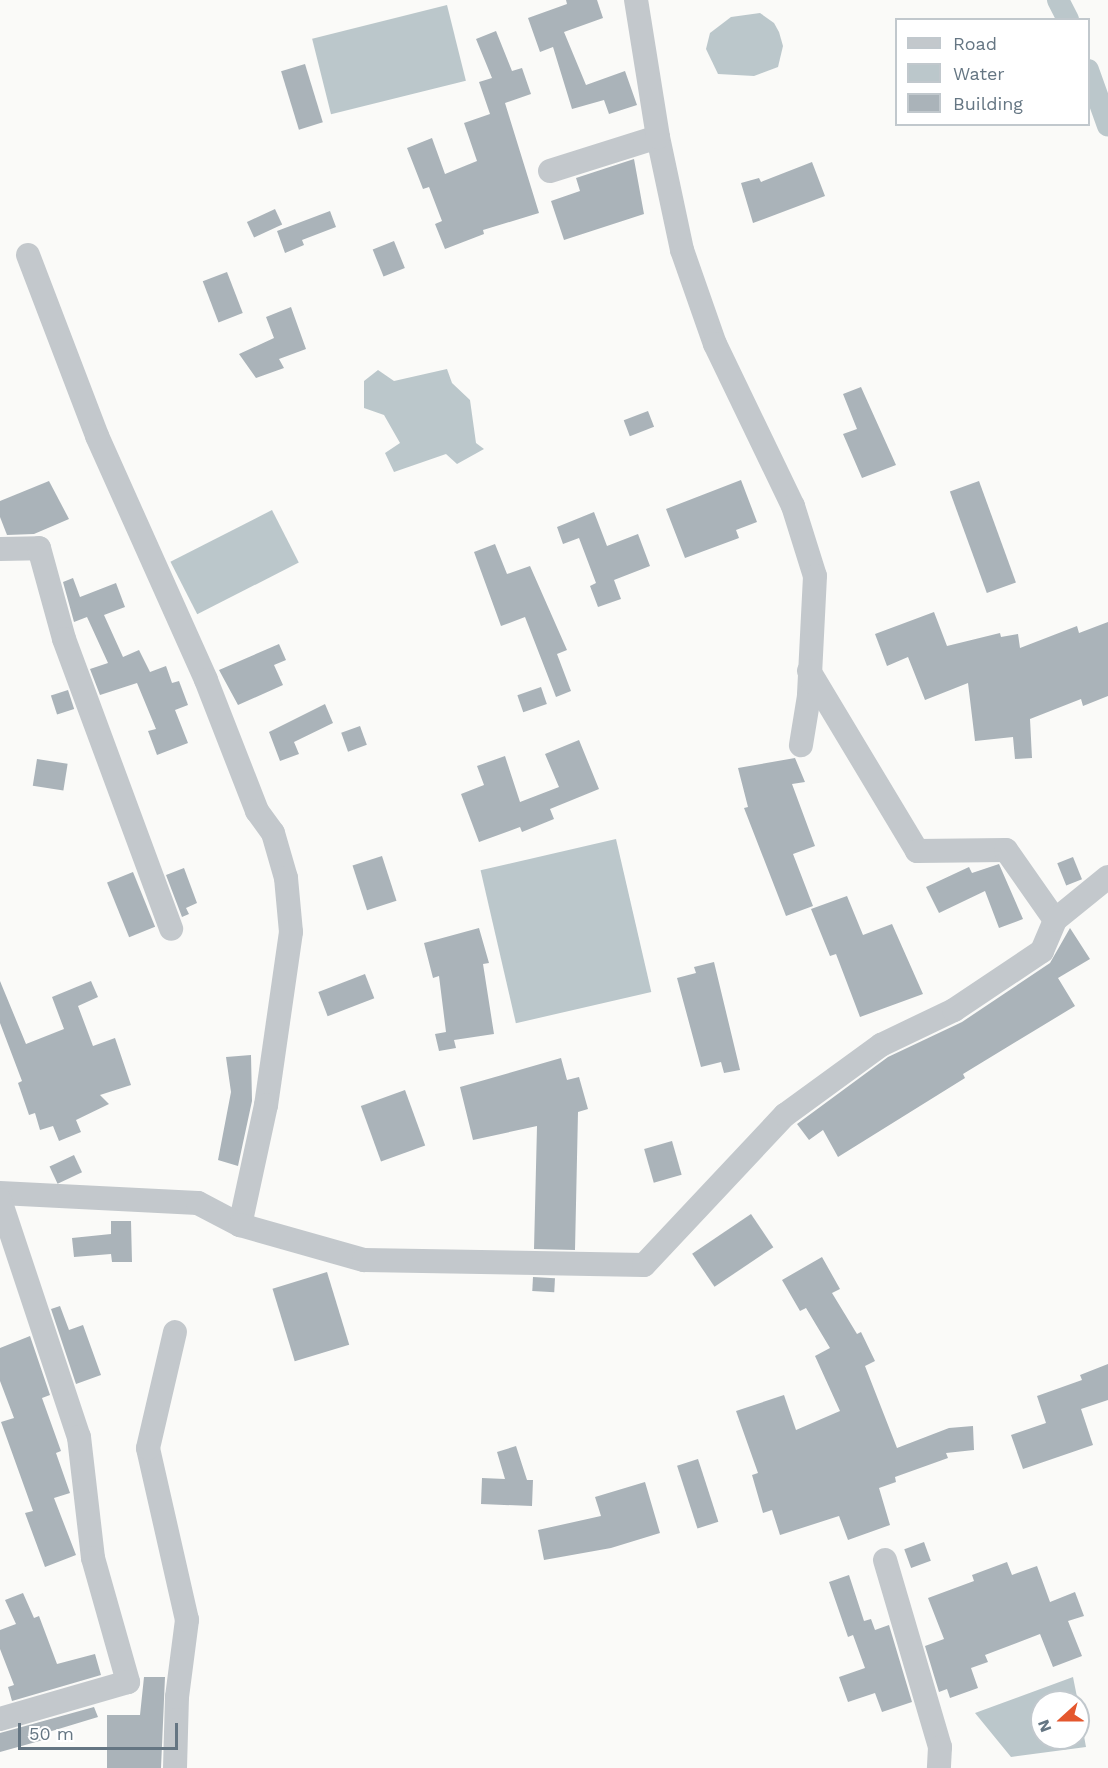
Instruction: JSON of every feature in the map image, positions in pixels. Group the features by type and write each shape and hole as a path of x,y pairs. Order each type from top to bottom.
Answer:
{"street":[{"path":"636,0 658,137 682,250 715,344 793,506 815,576 801,745"},
{"path":"550,171 658,137"},
{"path":"28,255 97,436 206,680 257,811 273,833 286,879 291,933 266,1105 240,1225"},
{"path":"0,549 39,548 64,639 171,929"},
{"path":"809,670 917,851 1006,850 1055,920"},
{"path":"0,1193 198,1203 240,1225 364,1260 644,1265 785,1115 881,1045 954,1010 1042,951 1055,920 1108,877"},
{"path":"0,1200 79,1437 93,1558 128,1682 0,1719"},
{"path":"175,1332 148,1448 187,1620 177,1697 175,1768"},
{"path":"885,1560 940,1747 939,1768"}],"water":[{"path":"447,5 466,81 331,114 312,39"},
{"path":"760,13 774,23 779,32 783,46 778,67 754,76 718,74 706,49 710,33 731,17"},
{"path":"447,369 452,383 470,400 476,443 484,449 457,464 446,454 394,472 385,453 400,443 384,415 364,408 364,381 378,370 394,381"},
{"path":"272,510 299,563 197,614 170,562"},
{"path":"616,839 651,992 516,1023 481,870"},
{"path":"1073,1677 1076,1690 1038,1690"},
{"path":"1030,1693 1030,1750 1064,1750 1011,1757 975,1713"}],"building":[{"path":"566,0 597,0 603,18 564,32 586,85 625,71 637,105 609,114 604,100 572,109 553,47 540,52 528,18 567,4"},
{"path":"496,31 512,71 522,68 531,94 505,103 539,213 483,230 484,234 445,249 435,224 442,221 429,187 423,189 407,148 432,138 445,174 477,161 464,123 490,114 479,82 492,78 476,39"},
{"path":"305,64 323,122 299,130 281,71"},
{"path":"634,159 644,214 564,240 551,201 580,191 576,178"},
{"path":"812,162 825,196 753,223 741,183 759,178 761,182"},
{"path":"275,209 282,224 254,238 247,222"},
{"path":"330,211 336,227 302,240 304,245 285,253 277,231"},
{"path":"394,241 405,268 384,277 373,250"},
{"path":"227,272 243,313 218,322 203,281"},
{"path":"291,307 306,349 279,359 284,368 256,378 239,354 274,338 266,317"},
{"path":"861,387 896,465 862,478 843,434 857,429 843,394"},
{"path":"648,411 654,427 630,436 624,420"},
{"path":"741,480 757,522 736,530 739,538 685,558 666,509"},
{"path":"49,481 69,519 34,534 7,535 0,517 0,501"},
{"path":"979,481 1016,582 987,593 950,492"},
{"path":"594,512 607,546 638,534 650,566 614,580 621,599 598,607 590,586 596,583 579,538 563,544 557,527"},
{"path":"495,544 507,574 530,566 567,650 557,654 571,691 556,697 525,617 501,626 474,552"},
{"path":"73,578 80,597 116,583 125,607 104,615 123,657 139,650 150,672 166,666 172,683 179,681 188,705 175,710 188,743 157,755 148,731 156,729 137,683 100,695 90,669 108,663 87,617 74,622 63,582"},
{"path":"934,612 947,646 1000,633 1001,637 1018,634 1020,648 1077,626 1079,633 1108,622 1108,696 1083,706 1081,699 1030,719 1032,758 1015,759 1013,737 975,741 968,683 925,700 908,657 887,666 875,634"},
{"path":"279,644 286,660 274,665 283,685 238,705 219,670"},
{"path":"541,687 547,704 523,712 517,695"},
{"path":"68,690 74,709 57,715 51,696"},
{"path":"325,704 333,723 294,742 299,754 280,761 269,732"},
{"path":"360,726 367,745 348,752 341,733"},
{"path":"579,740 599,789 550,809 554,819 522,832 520,827 479,842 461,794 484,785 477,766 505,756 520,802 559,787 545,754"},
{"path":"795,758 805,782 792,784 815,846 793,854 813,906 786,916 744,808 748,807 738,768"},
{"path":"37,759 68,764 63,791 33,786"},
{"path":"382,856 397,901 367,910 353,866"},
{"path":"1073,857 1082,879 1066,886 1057,863"},
{"path":"999,864 1023,919 999,928 985,891 939,913 926,887 969,867 972,873"},
{"path":"184,868 197,903 186,908 189,914 182,917 166,875"},
{"path":"133,872 155,927 129,937 107,882"},
{"path":"847,896 863,935 892,924 923,994 860,1017 836,954 830,956 811,909"},
{"path":"479,928 489,963 483,964 494,1034 454,1040 456,1048 439,1051 435,1034 446,1032 439,976 433,978 424,943"},
{"path":"1070,928 1090,959 1058,978 1075,1006 963,1074 965,1078 838,1157 823,1130 809,1140 797,1124 888,1057 962,1022 1050,963"},
{"path":"714,962 740,1070 724,1073 721,1062 701,1067 677,978 696,973 694,967"},
{"path":"365,974 374,998 328,1016 318,992"},
{"path":"0,981 26,1044 64,1029 52,997 91,981 98,997 78,1006 93,1046 115,1038 131,1085 100,1095 109,1104 76,1120 81,1132 59,1141 53,1126 40,1130 35,1113 29,1115 18,1083 22,1081 0,1023"},
{"path":"251,1055 252,1101 238,1166 218,1160 231,1092 226,1057"},
{"path":"561,1058 567,1080 579,1077 588,1109 578,1112 575,1250 534,1249 537,1126 473,1140 460,1087"},
{"path":"405,1090 425,1145 381,1162 361,1106"},
{"path":"672,1141 682,1175 654,1183 644,1149"},
{"path":"74,1155 82,1172 58,1184 50,1166"},
{"path":"751,1214 773,1247 715,1287 692,1254"},
{"path":"111,1221 131,1221 132,1262 112,1262 111,1254 74,1257 72,1238 111,1234"},
{"path":"822,1257 840,1289 832,1293 857,1334 861,1332 875,1361 865,1366 897,1448 949,1428 973,1426 974,1450 946,1453 948,1458 895,1477 896,1482 879,1488 890,1525 848,1540 839,1516 780,1535 772,1510 763,1513 752,1475 758,1473 736,1411 784,1395 796,1430 840,1411 815,1356 830,1348 806,1308 800,1311 782,1280"},
{"path":"327,1272 349,1345 295,1361 272,1289"},
{"path":"533,1277 555,1278 554,1292 532,1291"},
{"path":"60,1306 69,1330 83,1325 101,1375 76,1384 51,1309"},
{"path":"30,1336 50,1395 42,1398 61,1451 56,1453 70,1493 54,1498 76,1555 45,1567 25,1513 33,1511 1,1422 14,1418 0,1381 0,1348"},
{"path":"1108,1364 1108,1400 1081,1409 1093,1445 1023,1469 1011,1435 1046,1423 1037,1396 1082,1380 1080,1375"},
{"path":"516,1446 527,1480 533,1480 532,1506 481,1504 482,1478 505,1479 497,1452"},
{"path":"698,1459 718,1522 697,1529 677,1466"},
{"path":"645,1482 660,1533 611,1548 544,1560 538,1530 601,1516 595,1497"},
{"path":"924,1542 931,1561 911,1568 904,1549"},
{"path":"1007,1562 1012,1575 1037,1566 1050,1602 1075,1592 1084,1616 1068,1621 1082,1656 1053,1667 1040,1634 985,1655 988,1662 971,1668 978,1688 950,1698 947,1689 939,1692 925,1646 944,1639 928,1598 974,1581 972,1575"},
{"path":"849,1575 864,1621 871,1619 875,1630 889,1625 912,1702 882,1712 875,1693 848,1702 839,1677 865,1668 853,1635 848,1637 829,1582"},
{"path":"23,1593 34,1618 39,1616 57,1664 95,1654 101,1675 12,1701 8,1687 14,1685 0,1649 0,1630 16,1624 5,1600"},
{"path":"144,1677 165,1677 161,1768 107,1768 107,1715 140,1715"},
{"path":"94,1707 98,1717 42,1734 43,1740 0,1752 0,1733"}],"waterway":[{"path":"1058,0 1067,18"},
{"path":"1090,76 1108,126"}]}
